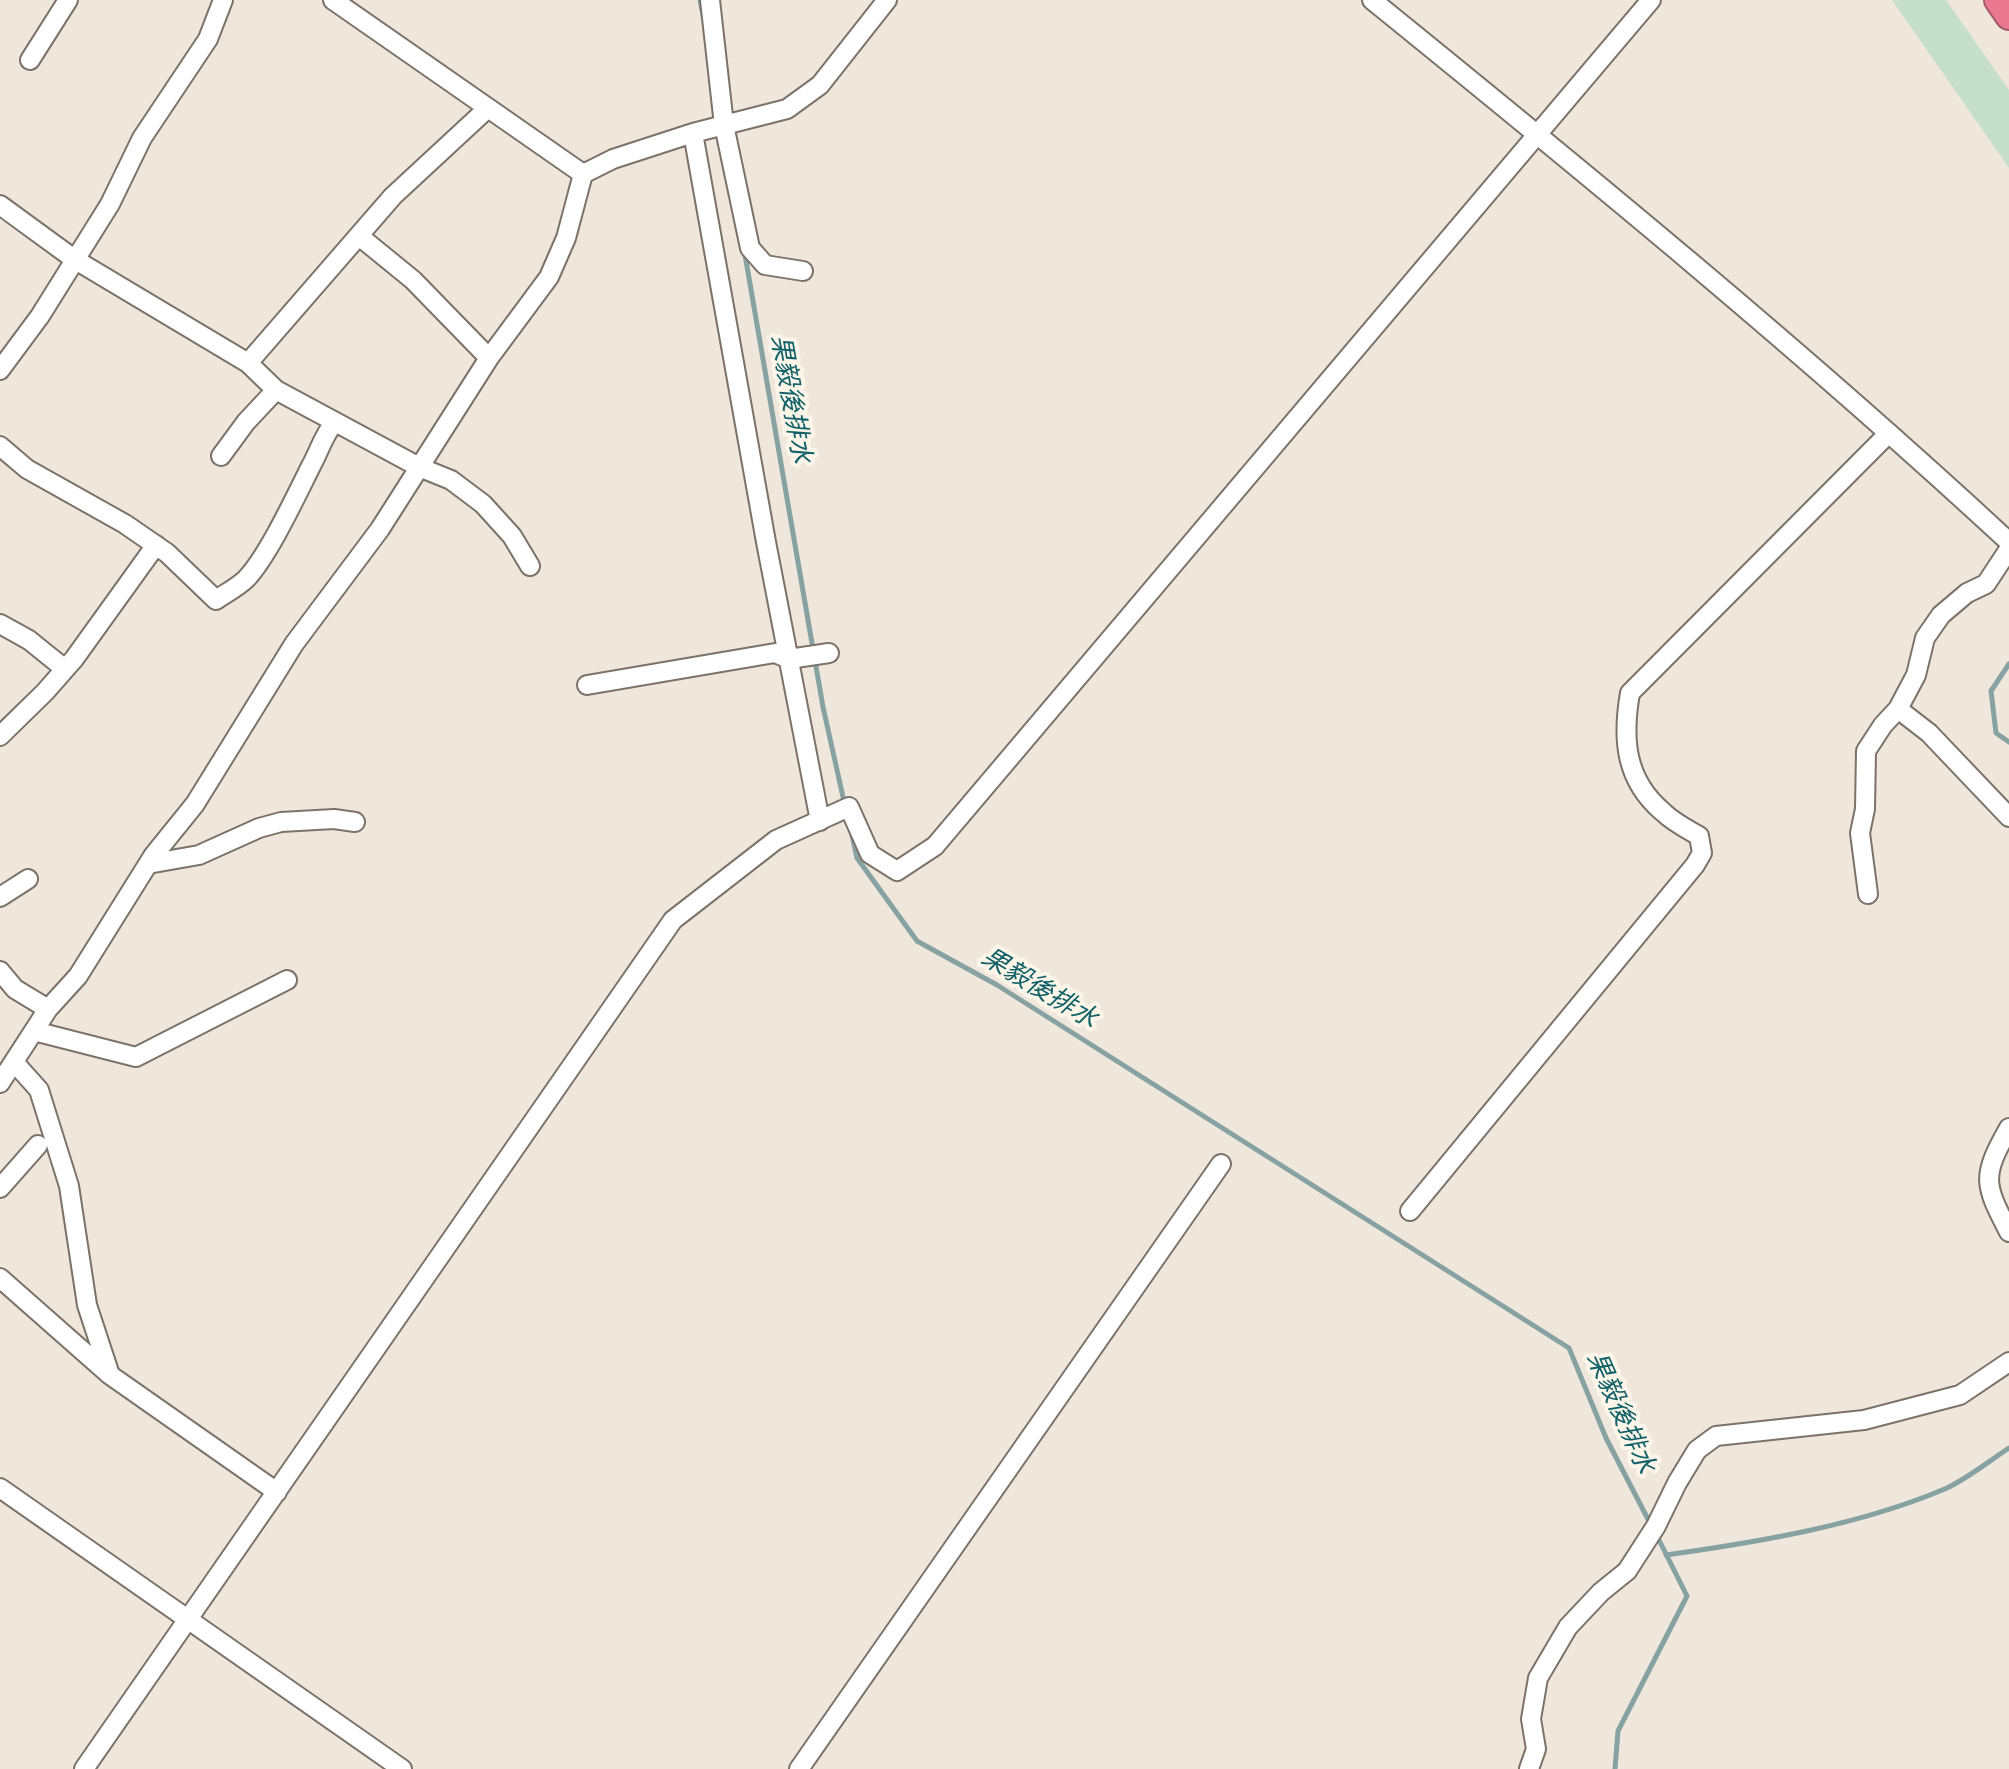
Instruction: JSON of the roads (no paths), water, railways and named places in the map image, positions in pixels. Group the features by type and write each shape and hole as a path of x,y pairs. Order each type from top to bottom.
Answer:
{"highway":[{"path":"1998,0 2009,16"}],"street":[{"path":"30,60 68,0"},
{"path":"0,370 40,316 110,204 142,138 208,39 223,0"},
{"path":"333,0 583,174"},
{"path":"710,0 724,125 750,248 765,265 803,271"},
{"path":"0,1083 48,1009 78,976 148,864 195,804 294,644 380,529 489,358 549,277 566,238 583,174 613,159 693,133 787,109 820,85 887,0"},
{"path":"1372,0 1539,135 1889,433 2009,542"},
{"path":"84,1769 673,920 776,840 849,807 870,854 897,871 935,846 1651,0"},
{"path":"248,363 393,196 488,108"},
{"path":"693,133 820,821"},
{"path":"0,205 74,259 248,363 276,390 419,467 451,480 483,504 512,536 530,566"},
{"path":"359,236 413,280 489,358"},
{"path":"221,456 246,422 276,390"},
{"path":"0,446 27,469 156,545 216,600 246,580 270,543 326,432 334,423"},
{"path":"1410,1211 1702,853 1699,836 1663,813 1646,795 1627,758 1624,723 1630,693 1889,433"},
{"path":"0,736 65,669 156,545"},
{"path":"1868,894 1860,833 1865,809 1866,751 1898,709 1916,675 1925,638 1941,615 1967,593 1986,584 2009,549"},
{"path":"0,624 29,640 65,669"},
{"path":"587,685 775,653 789,659 829,653"},
{"path":"1898,709 1929,733 2009,817"},
{"path":"148,864 199,855 259,828 281,822 334,819 355,822"},
{"path":"0,897 28,879"},
{"path":"0,971 15,989 48,1009"},
{"path":"34,1031 136,1057 287,980"},
{"path":"14,1062 39,1090 69,1186 87,1305 110,1375"},
{"path":"2009,1128 1987,1175 1990,1196 2009,1232"},
{"path":"0,1188 38,1145"},
{"path":"799,1769 1221,1164"},
{"path":"0,1278 110,1375 277,1492"},
{"path":"1529,1769 1536,1749 1531,1719 1538,1678 1568,1627 1601,1592 1627,1571 1656,1526 1697,1450 1716,1436 1864,1420 1960,1395 2009,1362"},
{"path":"0,1488 402,1769"}],"waterway":[{"name":"果毅後排水","path":"700,0 703,15"},
{"name":"果毅後排水","path":"744,249 823,707 845,806"},
{"path":"2009,664 1991,691 1996,733 2009,742"},
{"name":"果毅後排水","path":"851,831 857,858 917,941 997,985 1569,1348 1606,1438 1651,1525"},
{"path":"1666,1555 1773,1538 1880,1512 1947,1488 2009,1448"},
{"name":"果毅後排水","path":"1615,1769 1618,1731 1687,1596 1656,1534"}]}
